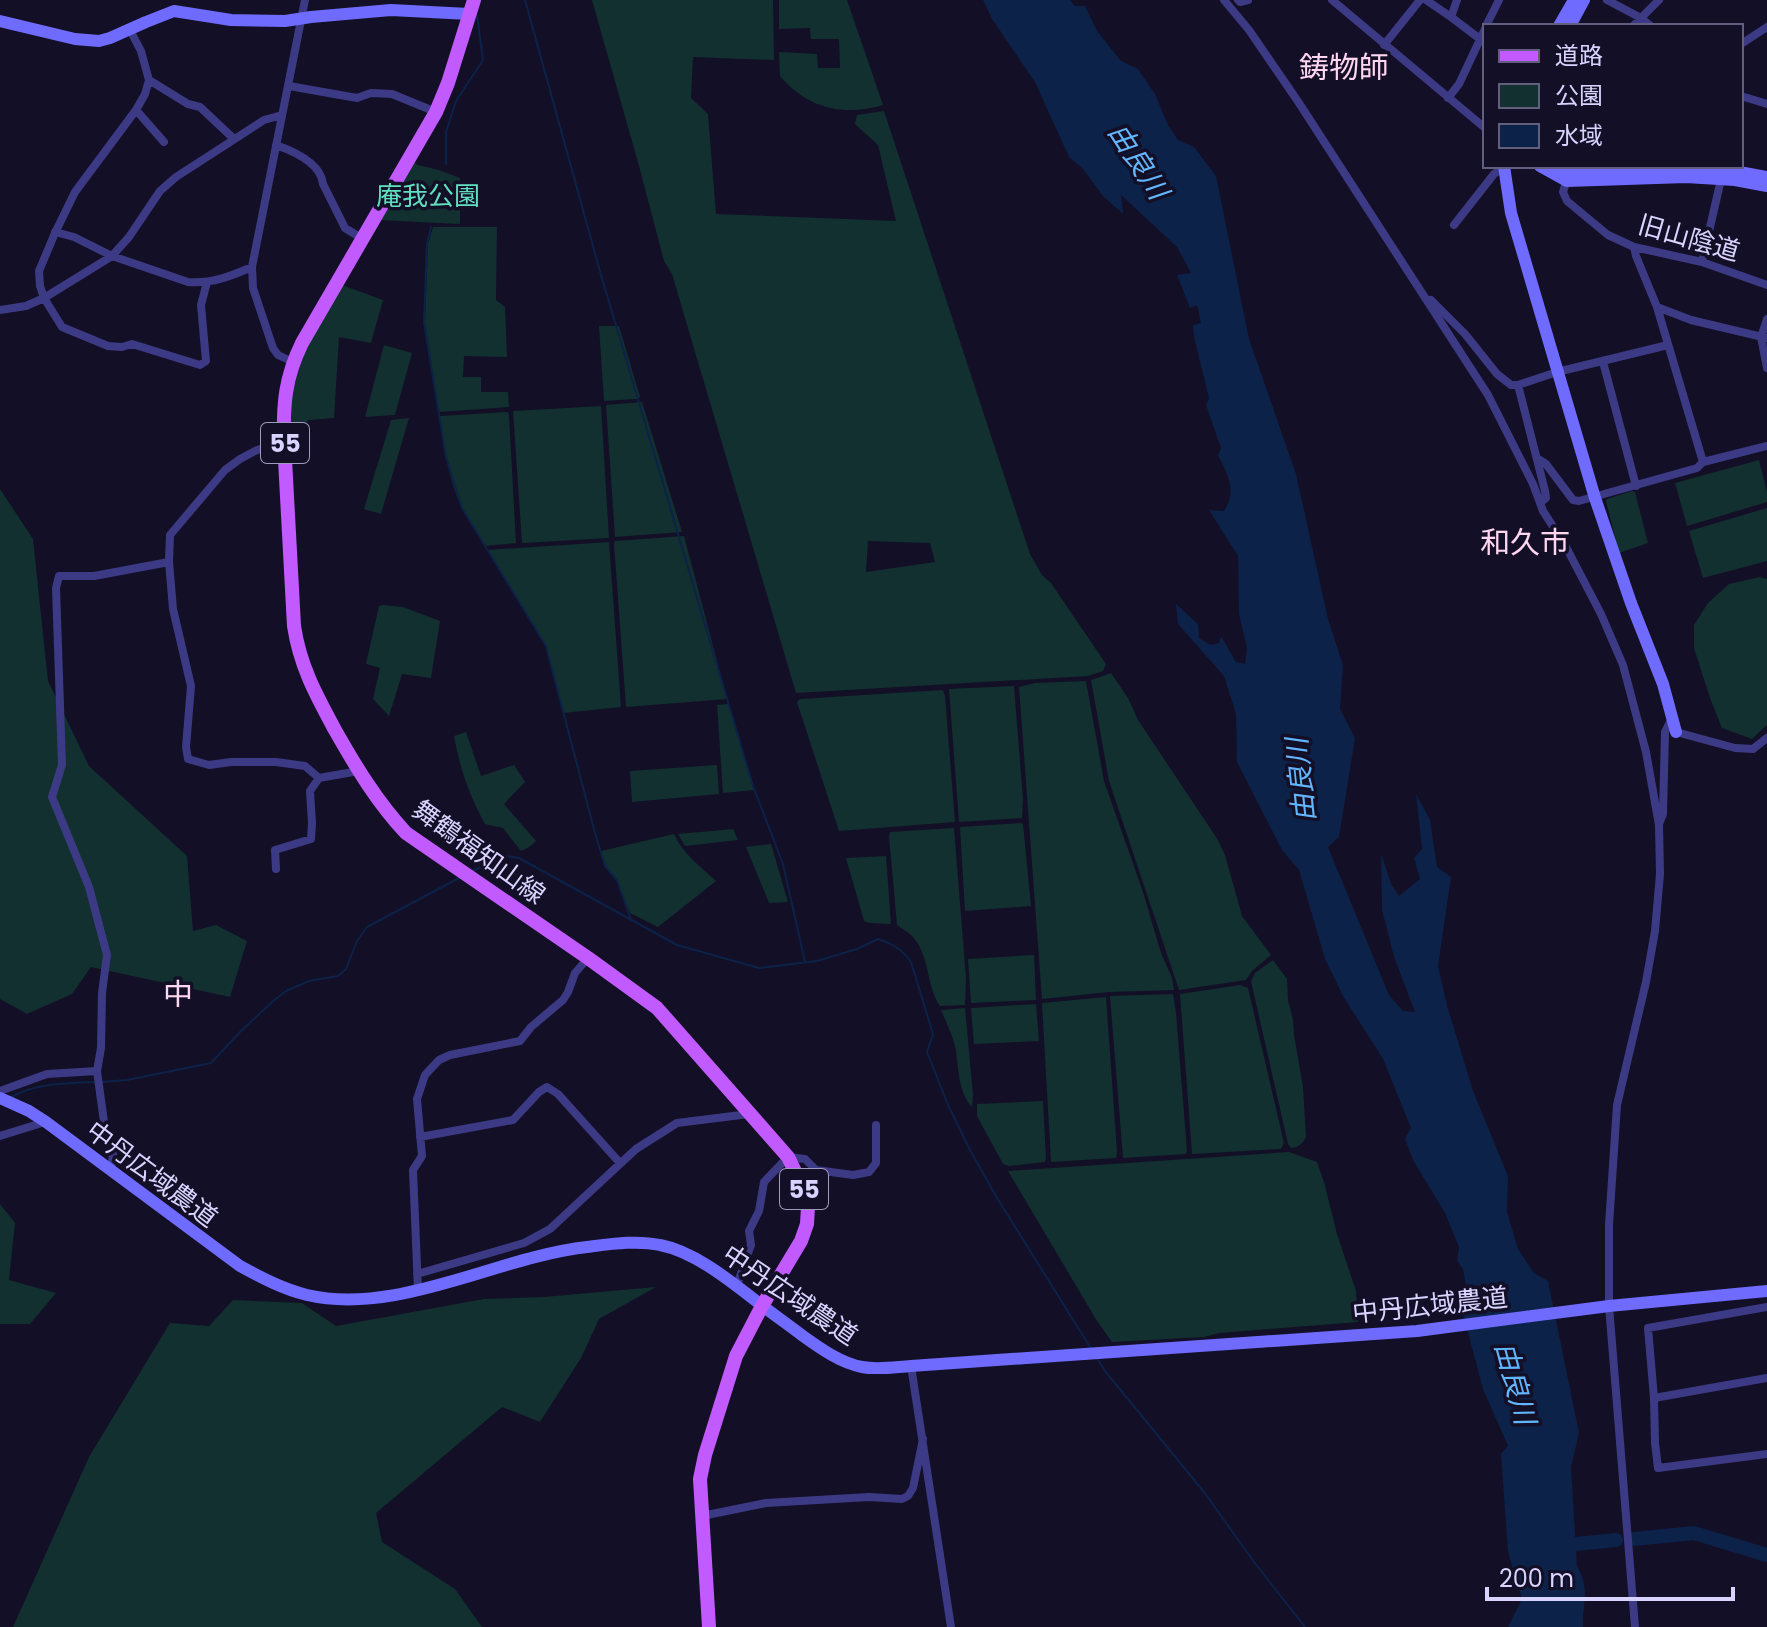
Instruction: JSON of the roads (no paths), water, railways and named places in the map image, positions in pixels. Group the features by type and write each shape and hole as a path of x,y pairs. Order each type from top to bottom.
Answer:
{"main road":[{"name":"舞鶴福知山線","path":"471,7 436,112 302,343 286,384 284,441 297,649 312,688 359,771 387,813 406,833 657,1008 788,1157 802,1184 808,1207 807,1224 801,1241 736,1356 705,1455 700,1479 709,1627"}],"street":[{"path":"293,362 278,355 273,348 253,288 252,267 305,0"},
{"path":"1224,0 1249,30 1299,103 1488,395 1533,484 1543,511 1565,545 1601,614 1623,665 1646,752 1659,825 1660,874 1646,982 1617,1105 1609,1225 1609,1306 1635,1627"},
{"path":"1238,0 1248,0"},
{"path":"1332,0 1483,126"},
{"path":"1384,45 1420,0"},
{"path":"1426,0 1480,39"},
{"path":"1451,17 1457,0"},
{"path":"1487,24 1499,0"},
{"path":"1560,24 1574,0"},
{"path":"1571,24 1584,0"},
{"path":"1607,0 1648,24"},
{"path":"1635,24 1659,0"},
{"path":"0,21 99,41 174,11 231,20 285,21 391,10 471,7"},
{"path":"1743,43 1767,27"},
{"path":"130,30 141,51 149,80 145,94 75,192 39,271 40,286 62,327 98,343 122,347 132,344 200,365 206,361 201,305 207,282"},
{"path":"1448,98 1459,84 1483,33"},
{"path":"149,80 188,104 200,107 234,139"},
{"path":"289,86 357,98 371,93 392,94 436,112"},
{"path":"1743,97 1767,104"},
{"path":"136,110 164,142"},
{"path":"0,310 26,306 44,298 112,256 160,191 176,177 264,120 282,115"},
{"path":"276,145 304,158 318,170 345,228 363,239"},
{"path":"1454,225 1502,168"},
{"path":"1504,168 1511,213 1595,498 1663,684 1676,732 1735,748 1753,749 1767,738"},
{"path":"1722,171 1767,186"},
{"path":"1702,262 1722,171"},
{"path":"1564,173 1686,177 1722,171 1767,177"},
{"name":"旧山陰道","path":"1564,173 1563,192 1567,201 1608,235 1634,247 1702,262 1767,285"},
{"path":"55,232 74,237 112,256 188,282 224,279 252,267"},
{"path":"1634,247 1657,307 1703,462"},
{"path":"1420,289 1465,334 1497,374 1511,385 1668,345"},
{"path":"1657,307 1691,320 1764,338"},
{"path":"1767,319 1764,338 1767,368"},
{"path":"1603,362 1636,486"},
{"path":"1518,385 1546,498 1540,503"},
{"path":"284,441 255,451 225,470 170,535 169,562 175,620 191,686 186,747 188,759 209,765 276,762 305,766 319,778"},
{"path":"1538,459 1546,464 1573,500 1579,501 1697,468 1703,462 1767,446"},
{"path":"111,1170 113,1154 105,1129 97,1071 107,955 89,887 52,797 62,765 56,588 59,576 94,576 169,562"},
{"path":"1659,825 1663,814 1665,732 1672,718"},
{"path":"276,869 275,850 311,839 310,791 319,778 359,771"},
{"path":"418,1290 413,1170 422,1156 417,1099 425,1075 439,1060 450,1055 520,1041 531,1027 563,1000 575,973 588,958"},
{"path":"0,1091 47,1074 97,1071"},
{"path":"420,1137 513,1120 547,1087 558,1094 620,1163"},
{"name":"中丹広域農道","path":"0,1098 46,1122 240,1266 286,1289 330,1298 373,1298 418,1290 569,1249 618,1243 661,1245 689,1255 737,1285 818,1347 862,1367 915,1366 1417,1331 1609,1306 1767,1291"},
{"path":"417,1274 524,1243 550,1229 620,1163 654,1136 677,1123 749,1114"},
{"path":"0,1136 46,1122"},
{"path":"737,1285 751,1245 749,1231 759,1211 764,1182 788,1157 805,1159 816,1170 853,1175 869,1172 876,1163 876,1125"},
{"path":"802,1184 816,1170"},
{"path":"1767,1307 1648,1328 1658,1468 1767,1454"},
{"path":"915,1366 951,1627"},
{"path":"1654,1398 1767,1378"},
{"path":"702,1516 766,1503 869,1497 902,1499 913,1488 923,1439"}],"water":[{"name":"由良川","path":"983,0 1070,0 1075,6 1085,6 1097,31 1121,61 1138,69 1155,94 1178,140 1194,147 1216,176 1249,339 1296,474 1328,619 1343,665 1340,709 1355,738 1339,837 1328,847 1389,995 1403,1011 1415,1012 1394,957 1382,910 1381,854 1391,884 1399,896 1420,879 1414,858 1422,849 1416,794 1430,820 1437,867 1451,877 1438,966 1473,1091 1508,1176 1507,1212 1518,1249 1534,1273 1548,1281 1579,1433 1571,1467 1577,1566 1585,1590 1583,1627 1508,1627 1522,1599 1508,1552 1501,1454 1508,1446 1483,1389 1461,1306 1470,1309 1463,1269 1457,1261 1459,1247 1445,1213 1414,1162 1405,1139 1411,1128 1383,1059 1343,996 1325,959 1299,870 1282,850 1237,762 1236,714 1224,676 1178,624 1176,604 1198,624 1199,638 1211,645 1219,643 1221,636 1236,662 1245,664 1247,648 1239,614 1238,556 1209,510 1224,511 1230,490 1228,476 1218,455 1221,448 1206,405 1209,398 1194,337 1193,325 1201,323 1197,305 1190,308 1177,275 1191,273 1177,247 1121,195 1123,214 1069,157 1035,82 992,19"}],"waterway":[{"path":"525,0 601,275 753,786 783,864 805,962"},
{"path":"446,164 446,132 456,101 483,60 477,15"},
{"path":"431,227 427,244 424,323 446,457 462,508 546,646 605,866 617,880 631,920"},
{"path":"472,871 506,856 519,858 677,945 759,968 817,961 878,939 901,950 911,962 933,1034 927,1052 948,1105 997,1198 1090,1347"},
{"path":"101,1082 127,1080 211,1063 286,991 309,981 338,976 346,969 357,941 367,927 459,878"},
{"path":"11,1097 41,1086 94,1082"},
{"path":"1098,1360 1204,1492 1305,1627"},
{"path":"1634,1539 1694,1533 1767,1555"},
{"path":"1556,1546 1616,1540"}],"district":[{"name":"鋳物師","path":"1344,67"},
{"name":"和久市","path":"1525,542"},
{"name":"中","path":"178,994"}],"park label":[{"name":"庵我公園","path":"428,196"}]}
